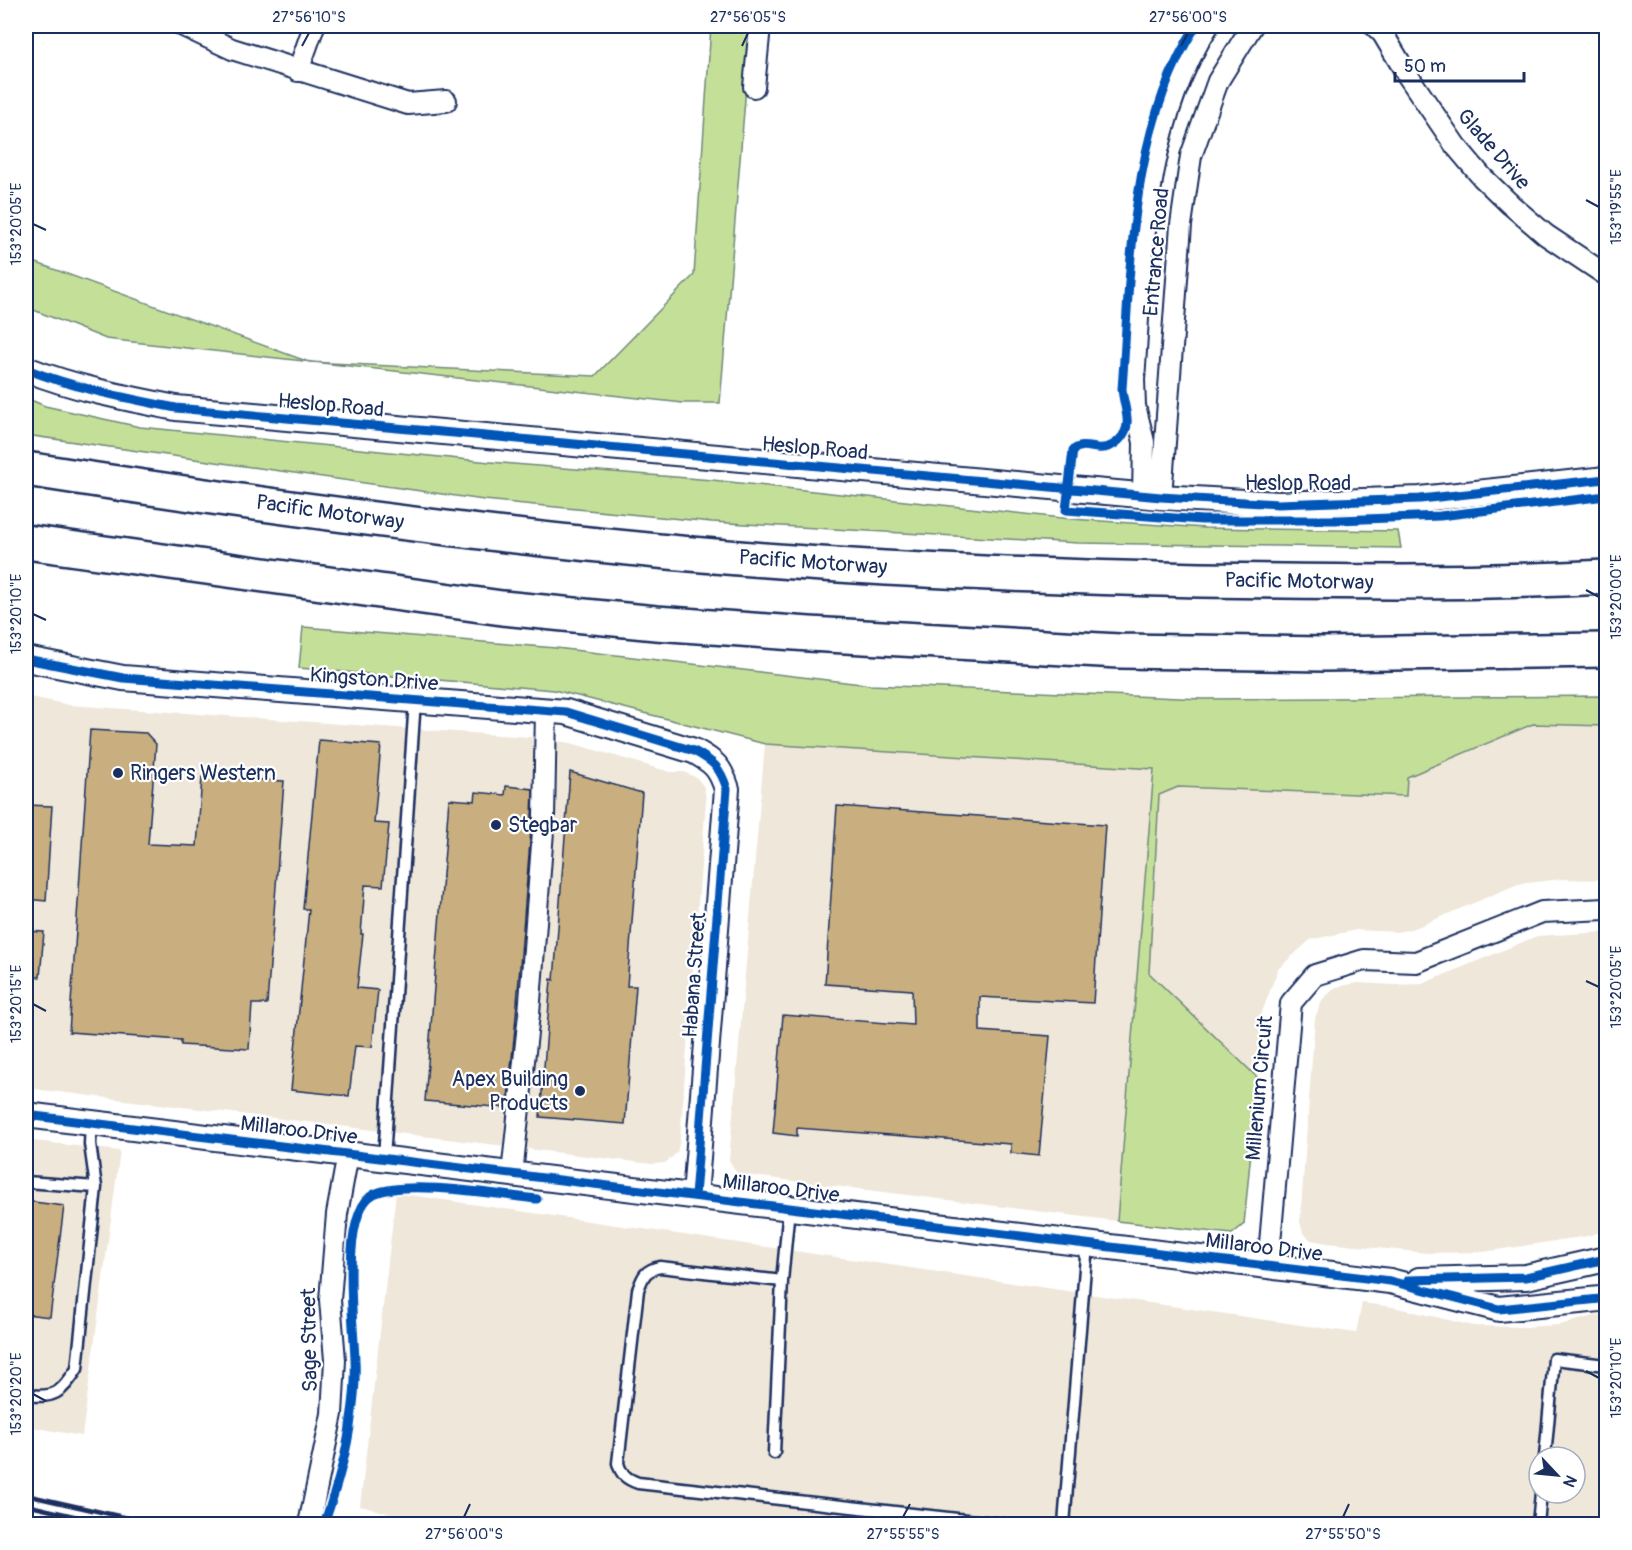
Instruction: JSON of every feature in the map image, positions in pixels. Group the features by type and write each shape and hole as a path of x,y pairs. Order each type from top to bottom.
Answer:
{"highway":[{"name":"Pacific Motorway","path":"26,469 441,528 659,551 793,562 1073,577 1325,582 1460,582 1606,577"},
{"path":"26,542 502,608 798,633 1119,651 1323,654 1606,650"}],"street":[{"path":"183,26 232,49 408,104 446,101"},
{"path":"298,71 314,26"},
{"path":"754,87 760,26"},
{"name":"Entrance Road","path":"1152,497 1143,435 1136,406 1134,380 1149,190 1158,149 1178,83 1208,26"},
{"name":"Entrance Road","path":"1152,497 1181,225 1191,156 1218,81 1252,26"},
{"name":"Glade Drive","path":"1375,26 1383,34 1408,76 1455,145 1482,177 1510,205 1546,235 1606,274"},
{"path":"1158,149 1191,156"},
{"name":"Heslop Road","path":"26,369 50,379 112,396 176,408 1152,497 1278,504 1372,501 1420,499 1606,479"},
{"name":"Kingston Drive","path":"26,659 123,678 566,711 694,751 713,761"},
{"path":"512,1174 529,1014 544,830 546,710"},
{"name":"Habana Street","path":"694,1196 727,789 723,776 713,761"},
{"name":"Millenium Circuit","path":"1268,1266 1291,1003 1315,975 1364,960 1416,962 1542,912 1606,909"},
{"name":"Millaroo Drive","path":"26,1115 1390,1281 1499,1309 1606,1297"},
{"name":"Sage Street","path":"309,1524 332,1414 335,1360 330,1300 337,1214 348,1154"},
{"name":"Millaroo Drive","path":"1390,1281 1526,1277 1606,1259"}],"lane":[{"path":"384,1158 415,700"},
{"path":"26,1395 47,1397 65,1388 76,1369 96,1186 90,1144 91,1124"},
{"path":"26,1182 96,1186"},
{"path":"774,1453 782,1281 789,1207"},
{"path":"1064,1524 1087,1244"},
{"path":"782,1281 660,1267 649,1270 643,1275 638,1290 618,1463 621,1472 628,1479 638,1483 1002,1524"},
{"path":"1546,1445 1554,1359 1606,1365"},
{"path":"1538,1524 1540,1505"}],"shaded area":[{"path":"26,696 69,705 529,737 571,743 670,772 684,772 697,778 704,787 706,800 680,1139 677,1153 665,1163 652,1164 26,1088"},
{"path":"1533,724 1606,726 1606,880 1562,879 1518,884 1415,928 1397,932 1356,930 1310,940 1278,969 1261,1015 1258,1078 1149,973 1159,795 1178,787 1406,795 1407,777"},
{"path":"765,744 1154,769 1117,1221 737,1174 729,1160"},
{"path":"1606,932 1606,1230 1588,1236 1483,1252 1427,1253 1327,1243 1311,1240 1303,1233 1300,1222 1315,1018 1322,1000 1336,987 1358,983 1422,984 1537,936"},
{"path":"26,1140 120,1151 82,1436 26,1426"},
{"path":"396,1193 1356,1333 1362,1303 1393,1307 1474,1326 1559,1325 1606,1313 1606,1524 432,1524 360,1506"}],"green space":[{"path":"711,26 751,26 720,403 683,403 317,362 595,376 694,275"},
{"path":"26,259 307,361 106,339 26,307"},
{"path":"26,398 45,406 140,427 490,462 712,480 1071,519 1205,528 1398,531 1401,548 1078,543 712,522 484,500 26,435"},
{"path":"303,627 556,648 870,685 1202,699 1606,696 1606,726 1533,724 1407,777 1406,796 1178,787 1159,795 1149,973 1258,1078 1244,1224 1232,1234 1117,1221 1154,769 765,744 554,690 299,668"}],"building":[{"path":"90,730 146,733 156,744 148,844 197,846 202,777 284,781 267,1004 252,1004 249,1049 181,1045 181,1040 69,1032"},
{"path":"319,740 381,745 374,823 389,824 383,886 365,885 361,934 363,934 357,988 378,990 372,1047 355,1046 349,1096 291,1090 309,909 303,909"},
{"path":"570,772 642,793 627,986 636,986 625,1124 540,1117 551,979 554,980"},
{"path":"506,786 533,789 507,1108 425,1101 449,799 475,801 476,792 505,795"},
{"path":"26,805 52,806 46,901 26,899"},
{"path":"837,806 1105,825 1093,1003 980,997 980,1031 1050,1036 1039,1156 1011,1153 1011,1144 797,1128 797,1136 773,1133 783,1015 913,1025 912,990 825,984"},
{"path":"26,931 44,932 40,977 26,976"},
{"path":"26,1201 64,1206 50,1317 26,1314"}],"railway":[{"path":"26,1495 154,1524"},
{"path":"26,1505 108,1524"}],"cycle path":[{"path":"1196,26 1174,67 1157,110 1137,201 1122,389 1127,425 1123,436 1109,447 1082,446 1073,450 1066,510 1202,520 1339,520 1440,516 1606,496"},
{"path":"26,369 81,387 176,408 1161,497 1278,504 1420,499 1606,479"},
{"path":"26,659 123,678 566,712 694,751 707,758 719,770 727,789 695,1196"},
{"path":"26,1115 1390,1281 1499,1309 1606,1297"},
{"path":"324,1524 344,1459 353,1404 355,1367 351,1297 352,1245 356,1223 363,1205 374,1194 407,1188 453,1189 537,1199"},
{"path":"1408,1280 1526,1277 1606,1259"}],"place":[{"name":"Ringers Western","path":"118,773"},
{"name":"Stegbar","path":"496,825"},
{"name":"Apex Building Products","path":"580,1091"}]}
